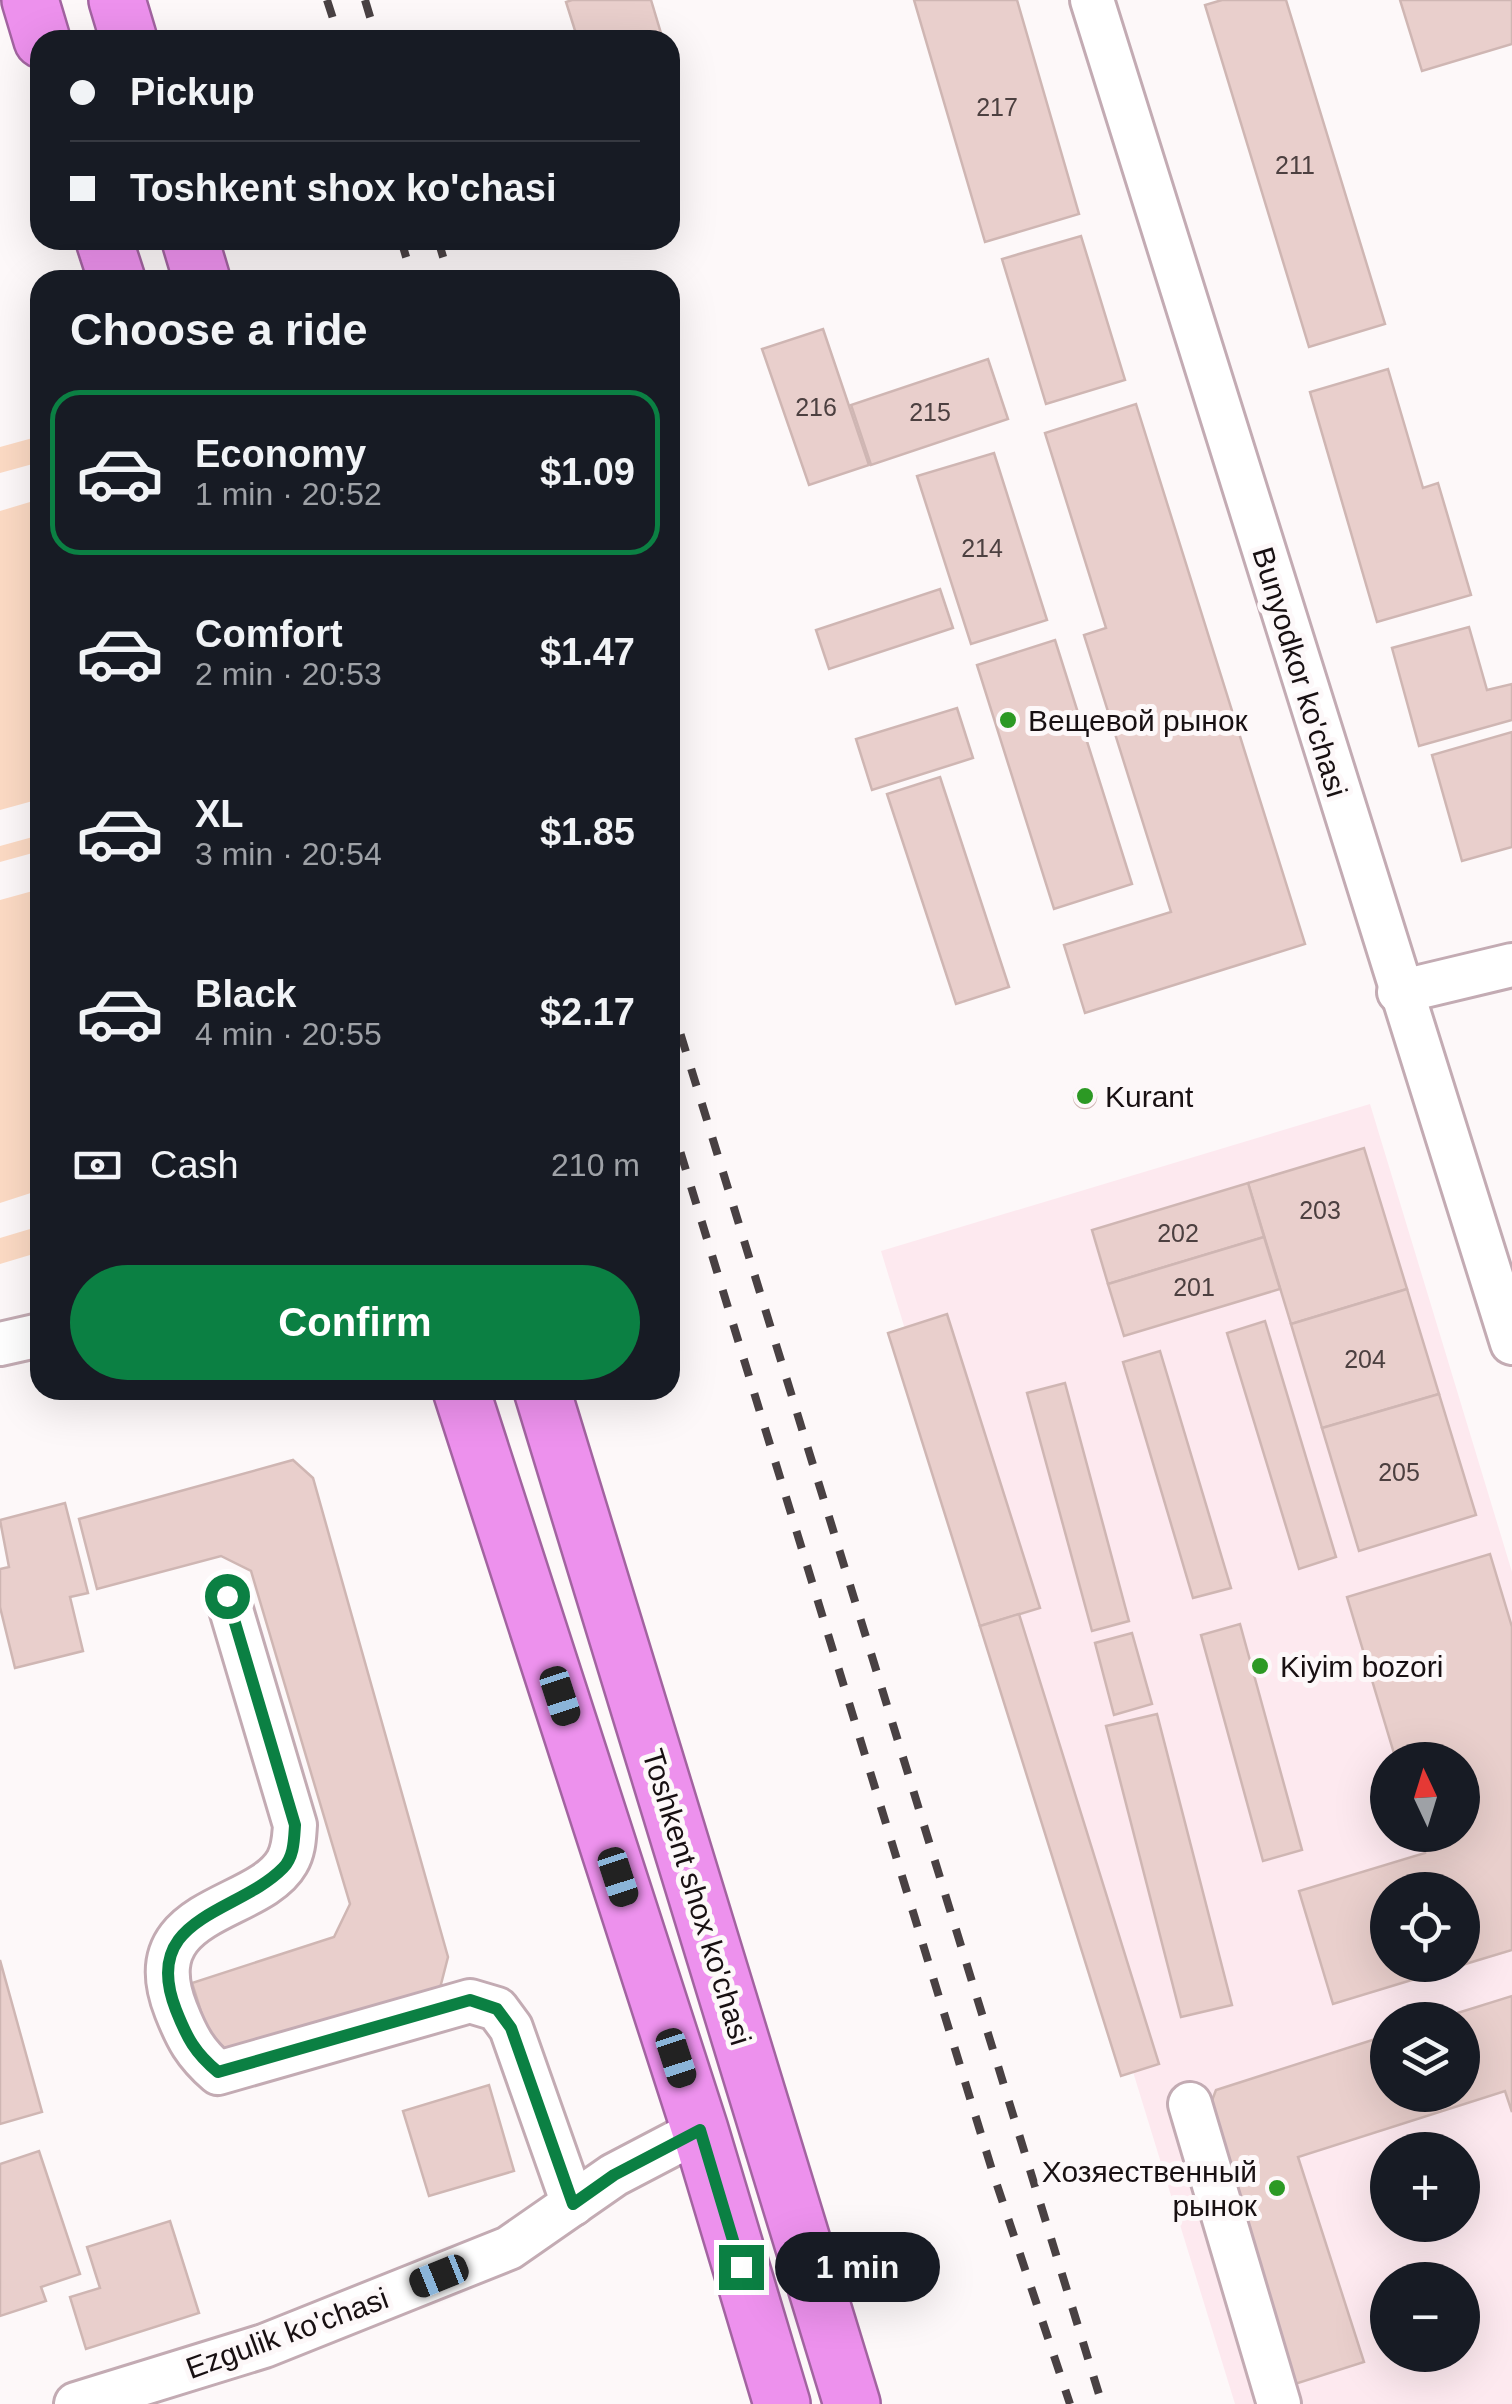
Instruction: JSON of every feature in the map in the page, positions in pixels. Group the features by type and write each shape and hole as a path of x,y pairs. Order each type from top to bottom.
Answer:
{"highway":[{"path":"30,0 39,30"},
{"path":"116,0 126,30"},
{"path":"465,1400 700,2130 782,2404"},
{"name":"Toshkent shox ko'chasi","path":"545,1400 852,2404"}],"street":[{"name":"Bunyodkor ko'chasi","path":"1092,0 1398,992 1512,1343"},
{"path":"1398,992 1512,965"},
{"path":"0,1344 30,1337"},
{"path":"227,1596 295,1825 293,1848 285,1866 257,1888 206,1912 173,1947 169,1993 192,2051 218,2072 470,2000 497,2009 511,2028 573,2204"},
{"path":"1190,2104 1279,2404"},
{"name":"Ezgulik ko'chasi","path":"76,2404 264,2346 509,2248 614,2175 700,2130"}],"shaded area":[{"path":"30,439 30,465 0,473 0,447"},
{"path":"30,502 30,802 0,810 0,511"},
{"path":"30,838 30,854 0,862 0,846"},
{"path":"30,892 30,1193 0,1203 0,900"},
{"name":"Kiyim bozori","path":"1370,1104 1512,1572 1512,2404 1235,2404 881,1251"},
{"path":"30,1229 30,1255 0,1264 0,1238"}],"building":[{"path":"651,0 660,30 575,30 566,2"},
{"path":"914,0 1017,0 1079,214 985,242"},
{"path":"1222,0 1286,0 1385,324 1309,347 1205,5"},
{"path":"1400,0 1512,0 1512,44 1422,71"},
{"path":"1081,236 1125,380 1046,404 1002,259"},
{"path":"823,329 869,465 809,485 762,349"},
{"path":"988,359 1008,419 871,465 851,405"},
{"path":"1388,369 1423,488 1438,483 1471,595 1377,622 1310,392"},
{"path":"1136,404 1305,944 1085,1013 1064,945 1171,912 1084,635 1106,628 1045,433"},
{"path":"994,453 1047,620 971,644 917,476"},
{"path":"940,589 953,628 829,669 816,630"},
{"path":"1469,627 1487,690 1512,684 1512,720 1419,746 1392,648"},
{"path":"1055,640 1132,884 1054,909 977,665"},
{"path":"957,708 973,758 872,790 856,739"},
{"path":"1512,732 1512,847 1462,861 1432,755"},
{"path":"940,777 1009,987 956,1004 887,794"},
{"name":"Kurant","path":"1085,1086 1093,1089 1093,1105 1085,1108 1077,1105 1074,1097 1077,1089"},
{"path":"1364,1148 1407,1289 1291,1324 1248,1183"},
{"path":"1248,1183 1264,1237 1108,1284 1092,1230"},
{"path":"1264,1237 1280,1289 1124,1336 1108,1284"},
{"path":"1407,1289 1439,1394 1322,1428 1291,1324"},
{"path":"947,1314 1040,1608 980,1626 888,1333"},
{"path":"1265,1321 1336,1557 1299,1569 1227,1333"},
{"path":"1160,1351 1231,1588 1193,1598 1123,1362"},
{"path":"1065,1383 1129,1621 1092,1631 1027,1393"},
{"path":"1439,1394 1476,1515 1359,1551 1322,1428"},
{"path":"293,1460 313,1478 448,1957 439,1992 217,2062 192,1983 334,1937 350,1904 251,1571 221,1556 97,1589 79,1519"},
{"path":"65,1503 88,1593 70,1597 83,1651 15,1668 0,1607 0,1569 9,1567 0,1520"},
{"path":"1490,1554 1512,1627 1512,1950 1480,1960 1480,1872 1370,1872 1370,1982 1405,1982 1333,2004 1299,1891 1425,1852 1480,1852 1480,1742 1391,1742 1347,1597"},
{"path":"1019,1614 1159,2064 1121,2076 980,1626"},
{"path":"1240,1624 1302,1850 1263,1861 1201,1635"},
{"path":"1132,1633 1152,1704 1114,1715 1095,1643"},
{"path":"1157,1714 1232,2005 1181,2017 1106,1726"},
{"path":"0,1960 42,2112 0,2124"},
{"path":"1512,1996 1512,2112 1505,2091 1480,2099 1480,2006"},
{"path":"1370,2041 1370,2112 1439,2112 1298,2157 1364,2362 1295,2384 1208,2111 1216,2090"},
{"path":"489,2085 514,2171 429,2196 403,2111"},
{"path":"39,2151 80,2274 41,2287 46,2301 0,2316 0,2164"},
{"path":"170,2221 199,2313 86,2349 70,2297 100,2288 87,2247"}],"railway":[{"path":"327,0 337,30"},
{"path":"365,0 374,30"},
{"path":"404,250 410,270"},
{"path":"441,250 447,270"},
{"path":"680,1032 1102,2404"},
{"path":"680,1151 992,2170 1070,2404"}],"place":[{"name":"Вещевой рынок","path":"1008,720"},
{"name":"Kurant","path":"1085,1096"},
{"name":"Kiyim bozori","path":"1260,1666"},
{"name":"Хозяественный рынок","path":"1277,2188"}],"route":[{"path":"227,1596 295,1825 293,1848 285,1866 257,1888 206,1912 173,1947 169,1993 192,2051 218,2072 470,2000 497,2009 511,2028 573,2204 614,2175 700,2130 741,2267"}]}
